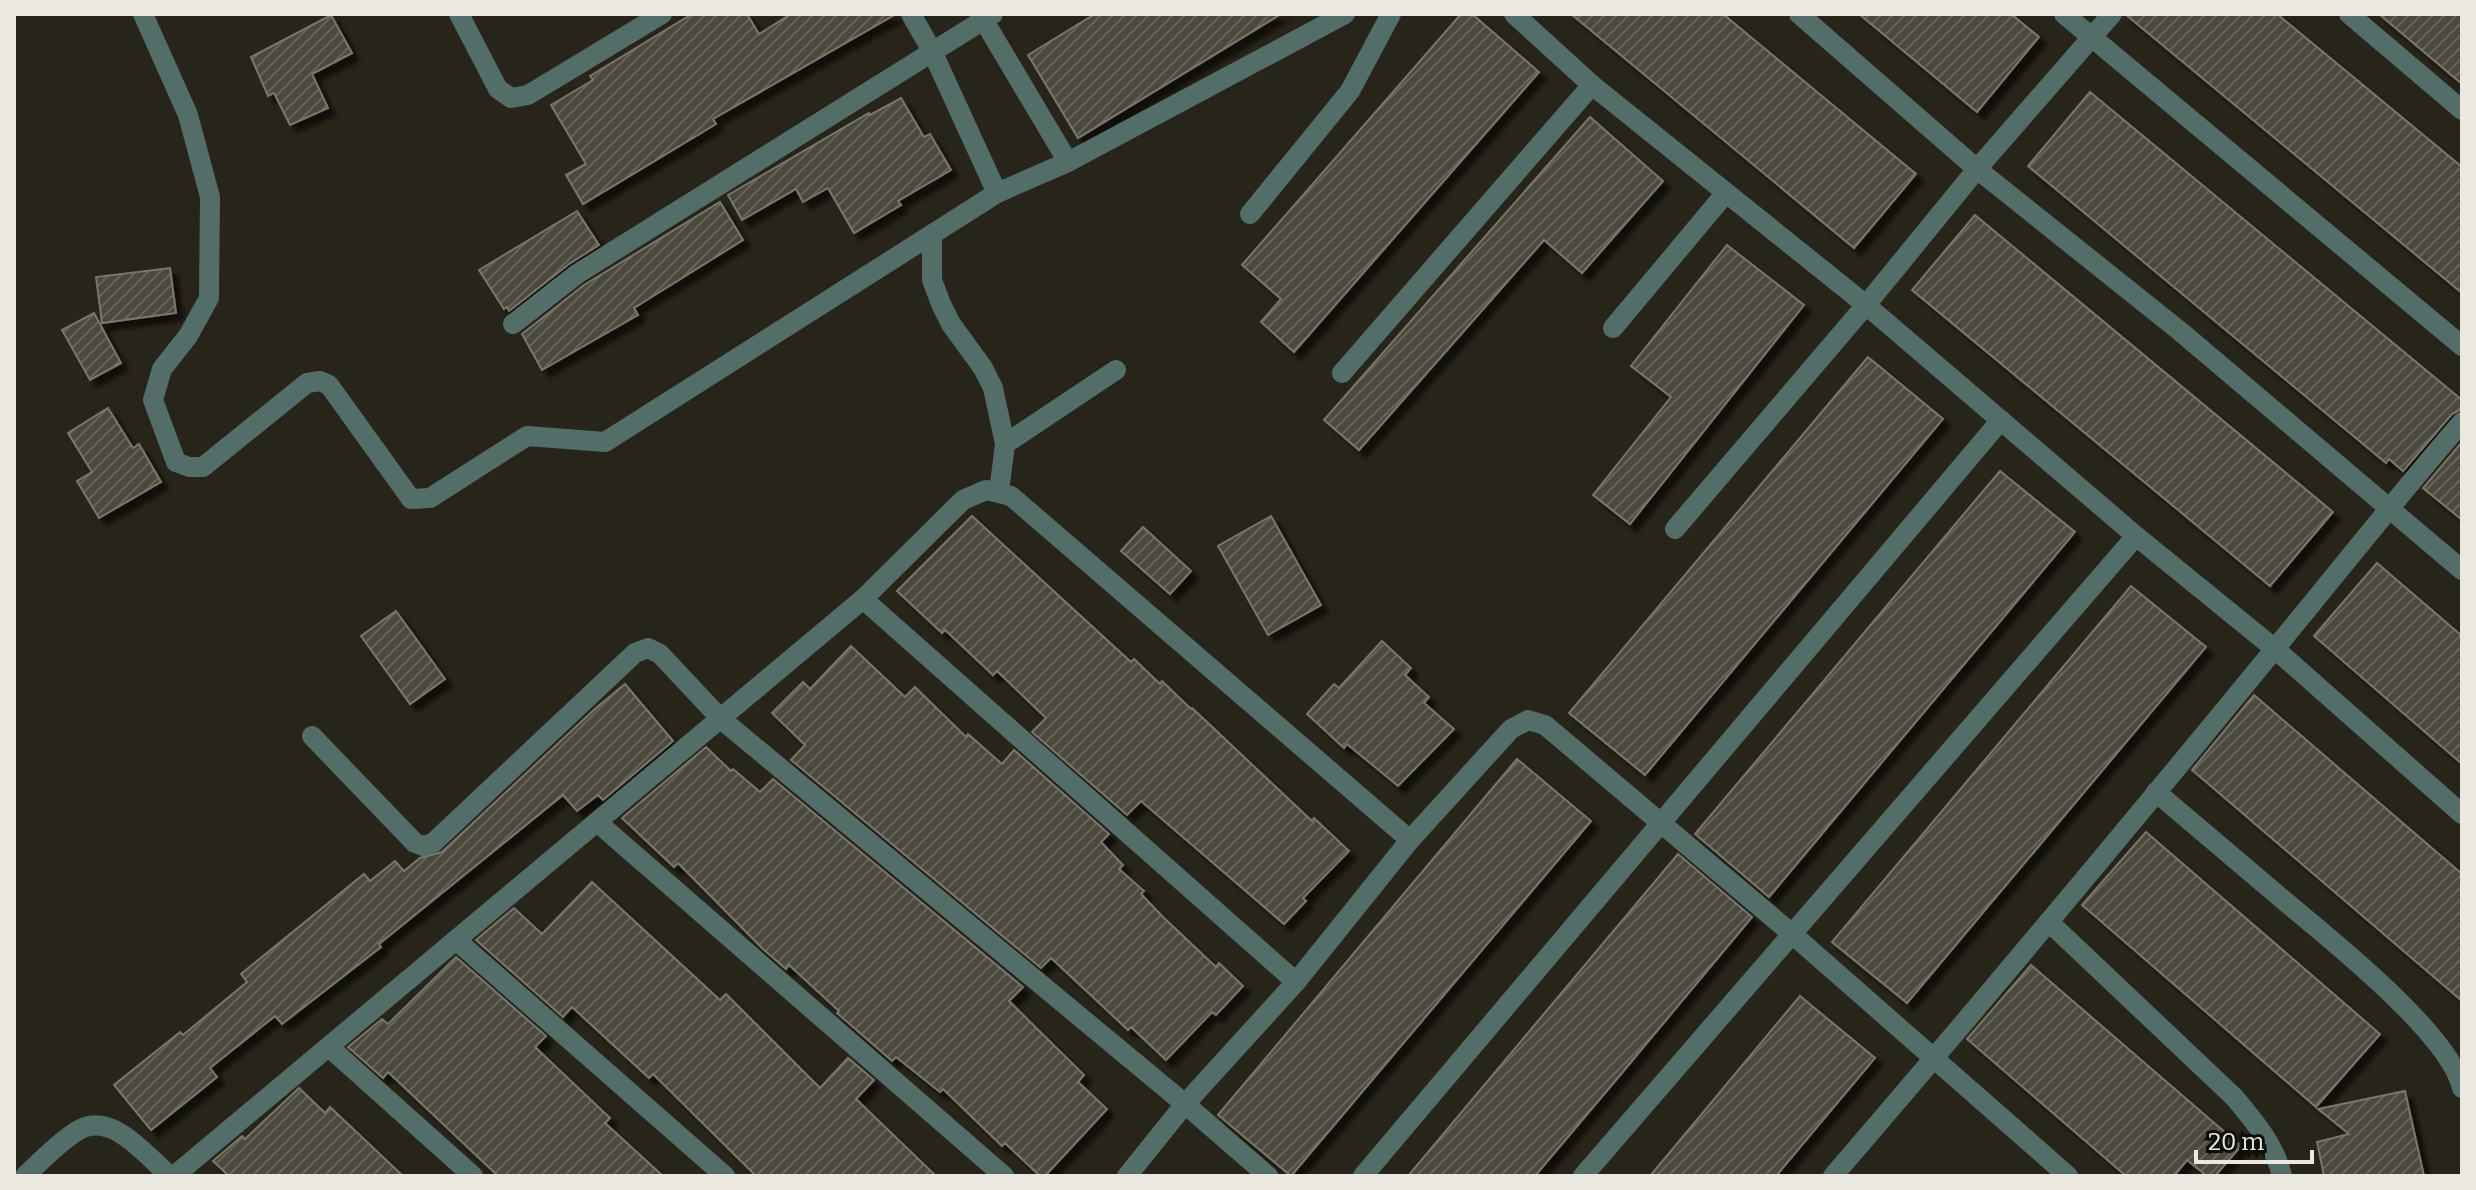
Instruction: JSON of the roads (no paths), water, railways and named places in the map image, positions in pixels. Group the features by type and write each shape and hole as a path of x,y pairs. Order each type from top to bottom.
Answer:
{"street":[{"path":"143,14 188,115 210,197 209,298 188,336 162,369 153,400 176,462 189,467 203,467 307,383 320,381 329,385 411,499 430,498 524,437 605,442 997,193 1068,162 1345,14"},
{"path":"463,23 498,89 511,98 528,95 662,14"},
{"path":"911,14 932,51 997,193"},
{"path":"1250,214 1350,91 1391,14"},
{"path":"1514,14 1592,85 1866,305 2136,536 2275,649 2462,814"},
{"path":"1799,14 1977,169 2181,332 2462,570"},
{"path":"2064,14 2462,346"},
{"path":"1675,529 1977,169 2112,14"},
{"path":"2349,14 2462,110"},
{"path":"513,324 577,274 985,16 1068,162"},
{"path":"1342,373 1592,85"},
{"path":"1613,328 1725,194"},
{"path":"932,235 932,280 951,324 983,368 993,388 1005,444 999,492"},
{"path":"1005,444 1116,370"},
{"path":"1363,1176 2001,420"},
{"path":"1833,1176 2049,922 2388,507 2462,422"},
{"path":"25,1176 78,1130 95,1124 115,1128 172,1176 863,599 963,500 986,490 1011,496 1410,840"},
{"path":"1583,1176 2136,536"},
{"path":"863,599 1296,982"},
{"path":"312,736 415,843 423,846 433,843 635,653 648,648 660,654 721,719 1268,1176"},
{"path":"1127,1176 1185,1104 1296,982 1410,840 1511,729 1528,720 1545,725 1662,821 2068,1176"},
{"path":"2156,792 2375,977 2436,1041 2452,1063 2462,1088"},
{"path":"597,822 1004,1176"},
{"path":"2049,922 2234,1097 2261,1130 2279,1163 2282,1176"},
{"path":"456,940 725,1176"},
{"path":"329,1047 473,1176"}]}
